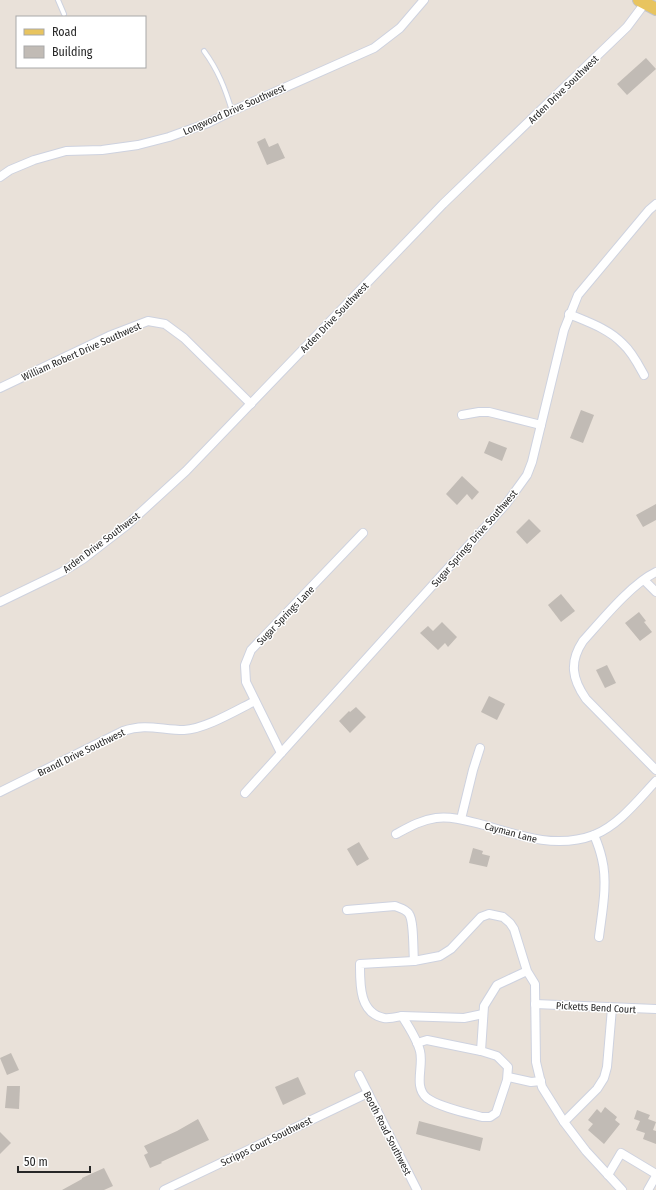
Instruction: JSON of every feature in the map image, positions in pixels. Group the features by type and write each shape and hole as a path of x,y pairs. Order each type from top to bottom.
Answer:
{"street":[{"name":"Longwood Drive Southwest","path":"0,177 10,170 34,160 66,152 102,150 138,145 169,137 208,123 232,110 374,48 400,28 424,0"},
{"name":"Arden Drive Southwest","path":"0,602 62,572 126,525 186,471 443,204 627,27 647,4"},
{"name":"Sugar Springs Drive Southwest","path":"245,793 506,504 526,475 535,451 564,330 569,314 578,295 649,210 656,204"},
{"path":"569,314 599,327 617,338 624,344 644,374"},
{"name":"William Robert Drive Southwest","path":"0,388 109,336 148,321 165,324 184,338 251,404"},
{"path":"462,415 489,412 541,425"},
{"name":"Sugar Springs Lane","path":"281,753 246,682 245,665 251,650 363,533"},
{"path":"656,572 630,592 583,641 576,650 573,664 574,674 579,689 656,770"},
{"path":"644,580 656,592"},
{"name":"Brandl Drive Southwest","path":"0,792 122,731 134,727 146,726 183,730 198,728 255,701"},
{"path":"462,819 473,770 480,748"},
{"name":"Cayman Lane","path":"396,834 415,824 436,818 462,819 539,840 567,840 594,835 622,817 656,781"},
{"path":"594,835 602,859 604,874 599,937"},
{"path":"347,910 395,906 403,908 408,912 411,919 414,961"},
{"path":"483,1014 464,1018 402,1016 385,1019 374,1014 367,1008 363,1000 361,992 360,964 414,961 440,956 451,949 481,917 489,914 503,917 510,923 514,929 526,971 535,984 536,1062 542,1087 564,1122 586,1151 622,1190"},
{"path":"481,1051 484,1006 497,985 526,971"},
{"name":"Picketts Bend Court","path":"535,1004 656,1009"},
{"path":"564,1122 597,1090 604,1078 607,1067 612,1008"},
{"path":"402,1016 421,1052 421,1090 426,1097 433,1102 482,1117 490,1117 496,1113 508,1077 508,1067 497,1056 481,1051 427,1040 417,1043"},
{"name":"Booth Road Southwest","path":"359,1075 417,1190"},
{"path":"508,1077 531,1082 541,1081"},
{"name":"Scripps Court Southwest","path":"164,1190 368,1093"},
{"path":"608,1175 621,1153 656,1175 648,1190"}],"lane":[{"path":"58,0 64,14"},
{"path":"204,51 220,77 232,110"}],"building":[{"path":"646,58 656,69 627,95 617,84"},
{"path":"265,138 269,147 278,143 285,158 267,165 257,142"},
{"path":"581,410 594,415 583,443 570,438"},
{"path":"489,441 507,448 502,461 484,453"},
{"path":"462,476 479,492 472,500 467,494 457,505 446,494"},
{"path":"656,504 656,520 643,527 636,515"},
{"path":"529,519 541,531 527,544 516,532"},
{"path":"561,594 575,611 561,622 548,605"},
{"path":"639,612 646,621 644,622 652,632 640,641 625,623"},
{"path":"442,622 457,637 448,647 445,643 438,650 420,633 428,626 433,631"},
{"path":"607,665 616,683 605,688 596,670"},
{"path":"489,696 505,704 497,720 481,712"},
{"path":"356,707 366,717 350,733 339,721 349,711 350,712"},
{"path":"359,842 369,859 357,866 347,849"},
{"path":"473,848 483,851 482,854 490,856 487,867 469,863"},
{"path":"11,1053 19,1070 7,1075 0,1058"},
{"path":"298,1077 306,1094 283,1105 275,1087"},
{"path":"7,1086 20,1086 19,1109 5,1108"},
{"path":"605,1107 617,1117 615,1120 620,1124 604,1144 588,1130 593,1124 588,1120 597,1109 601,1113"},
{"path":"637,1110 650,1115 648,1119 656,1122 653,1130 656,1131 656,1144 643,1139 645,1133 636,1130 640,1121 634,1119"},
{"path":"198,1119 209,1140 150,1168 144,1155 148,1153 144,1146 177,1131"},
{"path":"419,1121 483,1138 480,1151 416,1134"},
{"path":"0,1132 11,1143 0,1154"},
{"path":"104,1168 113,1186 104,1190 62,1190 82,1178"}]}
